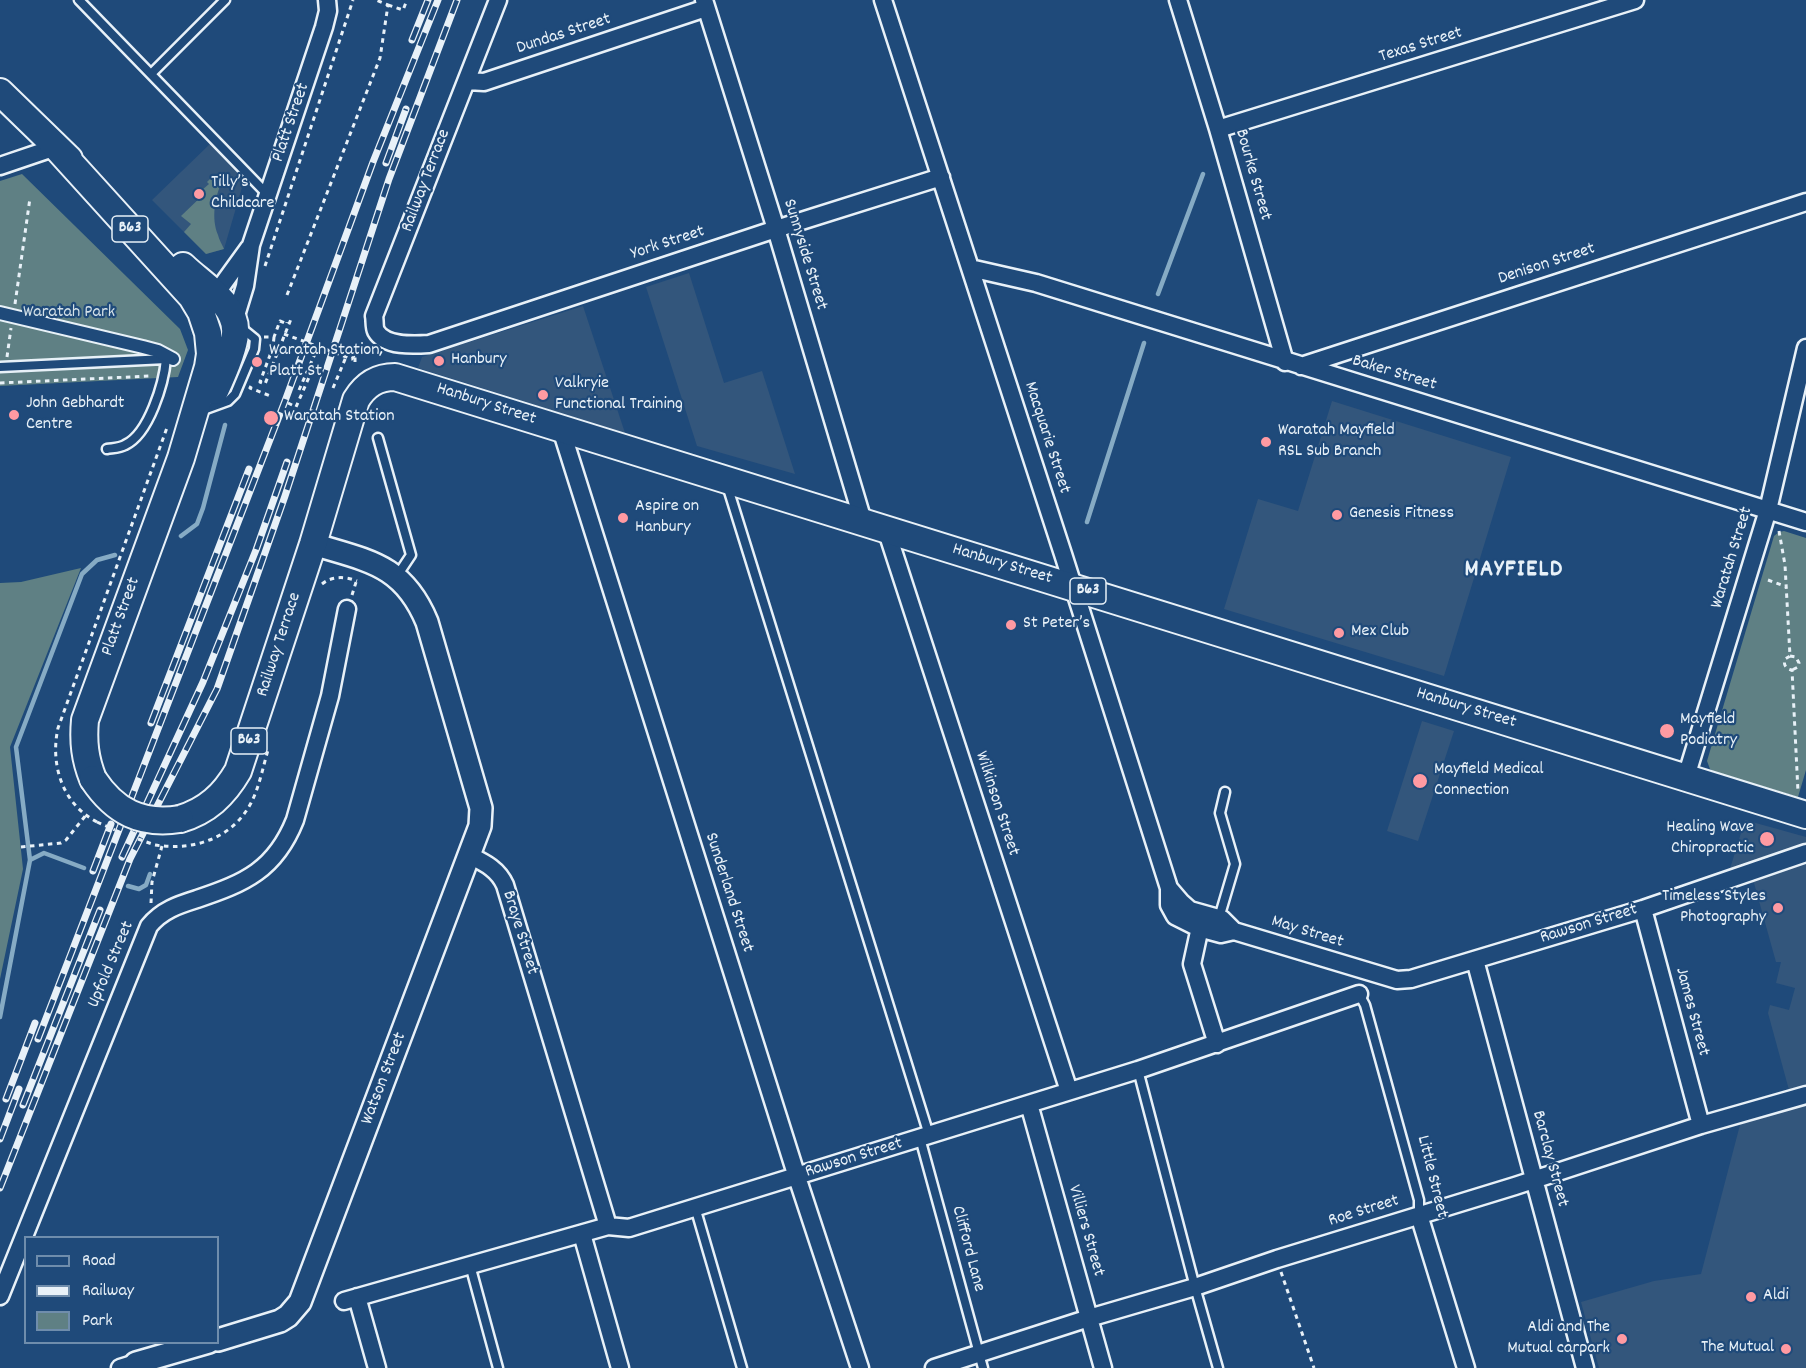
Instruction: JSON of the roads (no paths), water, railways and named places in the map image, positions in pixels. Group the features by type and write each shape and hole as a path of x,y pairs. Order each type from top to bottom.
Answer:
{"main road":[{"name":"B63","path":"0,92 215,294 229,311 234,322 235,335 212,370"},
{"name":"B63","path":"56,147 192,297 201,312 208,333 212,370"},
{"path":"212,370 218,332 213,305 215,294"},
{"name":"Platt Street","path":"181,458 206,409 212,370"},
{"name":"Platt Street","path":"93,779 87,765 84,748 87,714 212,370"},
{"name":"Hanbury Street","path":"370,384 390,376 402,378 1686,777 1802,804"},
{"name":"Railway Terrace","path":"93,779 110,801 133,815 157,820 180,819 201,812 226,790 238,771 313,544 353,408 360,393 370,384"}],"street":[{"name":"Platt Street","path":"234,322 245,286 251,245 324,27 328,11 327,0"},
{"name":"Railway Terrace","path":"407,346 385,339 376,330 374,316 498,0"},
{"name":"Macquarie Street","path":"884,0 1169,888 1169,905 1175,916 1207,920"},
{"name":"Bourke Street","path":"1178,0 1293,364"},
{"name":"Texas Street","path":"1218,129 1635,0"},
{"name":"Dundas Street","path":"466,81 484,82 705,4"},
{"name":"Sunnyside Street","path":"705,4 776,229 874,525"},
{"path":"0,166 56,147"},
{"name":"York Street","path":"407,346 429,344 941,177"},
{"name":"Denison Street","path":"1293,364 1806,202"},
{"name":"Platt Street","path":"215,294 251,245"},
{"name":"Baker Street","path":"970,268 1036,283 1806,522"},
{"path":"0,313 143,347 158,351 173,359"},
{"name":"Waratah Street","path":"1686,777 1774,512 1806,348"},
{"name":"Sunderland Street","path":"561,429 797,1177 860,1368"},
{"name":"Wilkinson Street","path":"874,525 1069,1091"},
{"path":"313,544 384,568 404,583 416,598 427,622 481,808 480,826 470,855"},
{"name":"Upfold Street","path":"24,1236 149,926 172,907 230,888 247,879 270,861 287,837 295,820 330,696 347,609"},
{"name":"Rawson Street","path":"1369,972 1397,980 1411,979 1643,909 1806,853"},
{"name":"Braye Street","path":"470,855 491,867 502,878 505,885 608,1226"},
{"name":"Watson Street","path":"219,1340 280,1321 288,1316 300,1302 470,855"},
{"name":"James Street","path":"1643,909 1701,1125"},
{"name":"May Street","path":"1207,920 1222,919 1234,931 1369,972"},
{"path":"1207,920 1192,964 1217,1044"},
{"name":"Barclay Street","path":"1475,960 1585,1368"},
{"name":"Rawson Street","path":"377,1368 350,1299 608,1226 629,1228 1138,1070 1359,994"},
{"name":"Roe Street","path":"934,1368 981,1361 1089,1318 1535,1180 1701,1125 1806,1095"},
{"name":"Villiers Street","path":"1029,1104 1103,1368"},
{"name":"Little Street","path":"1419,1215 1466,1368"},
{"path":"582,1233 620,1368"},
{"name":"Upfold Street","path":"0,1296 24,1236"},
{"path":"130,1366 202,1344"}],"lane":[{"path":"79,0 268,195"},
{"path":"151,74 225,0"},
{"path":"206,409 233,397 255,349 253,336 234,322"},
{"path":"3,366 166,359 165,375 154,405 137,436 126,445 107,449"},
{"path":"378,438 411,555 397,577"},
{"name":"Clifford Lane","path":"726,480 924,1137 981,1361"},
{"path":"1207,920 1235,864 1220,813 1225,792"},
{"name":"Little Street","path":"1359,994 1365,1005 1419,1200 1419,1215"},
{"path":"1138,1070 1194,1287 1218,1368"},
{"path":"695,1207 742,1368"},
{"path":"470,1264 498,1368"}],"waterway":[{"path":"1158,294 1203,174"},
{"path":"1087,522 1144,343"},
{"path":"181,536 197,524 225,425"},
{"path":"0,1017 30,860 16,747 82,574 97,560 115,555"},
{"path":"30,860 44,853 84,868"},
{"path":"128,886 139,889 146,885 150,874"}],"railway":[{"path":"412,40 428,0"},
{"path":"38,1039 285,401 373,162 438,0"},
{"path":"0,1188 130,859 217,689 285,496 389,179 457,0"},
{"path":"386,163 406,109"},
{"path":"122,857 203,682 256,550 287,462"},
{"path":"151,723 249,469"},
{"path":"93,871 111,824"},
{"path":"23,1105 100,910"},
{"path":"6,1099 35,1023"},
{"path":"0,1139 19,1089"}],"place":[{"name":"Tilly’s Childcare","path":"199,194"},
{"name":"Hanbury","path":"439,361"},
{"name":"Waratah Station, Platt St","path":"257,362"},
{"name":"Valkryie Functional Training","path":"543,395"},
{"name":"John Gebhardt Centre","path":"14,415"},
{"name":"Waratah Station","path":"271,418"},
{"name":"Waratah Mayfield RSL Sub Branch","path":"1266,442"},
{"name":"Genesis Fitness","path":"1337,515"},
{"name":"Aspire on Hanbury","path":"623,518"},
{"name":"St Peter’s","path":"1011,625"},
{"name":"Mex Club","path":"1339,633"},
{"name":"Mayfield Podiatry","path":"1667,731"},
{"name":"Mayfield Medical Connection","path":"1420,781"},
{"name":"Healing Wave Chiropractic","path":"1767,839"},
{"name":"Timeless Styles Photography","path":"1778,908"},
{"name":"Aldi","path":"1751,1297"},
{"name":"Aldi and The Mutual carpark","path":"1622,1339"},
{"name":"The Mutual","path":"1786,1349"}],"district":[{"name":"MAYFIELD","path":"1514,572"}],"park label":[{"name":"Waratah Park","path":"69,314"}]}
